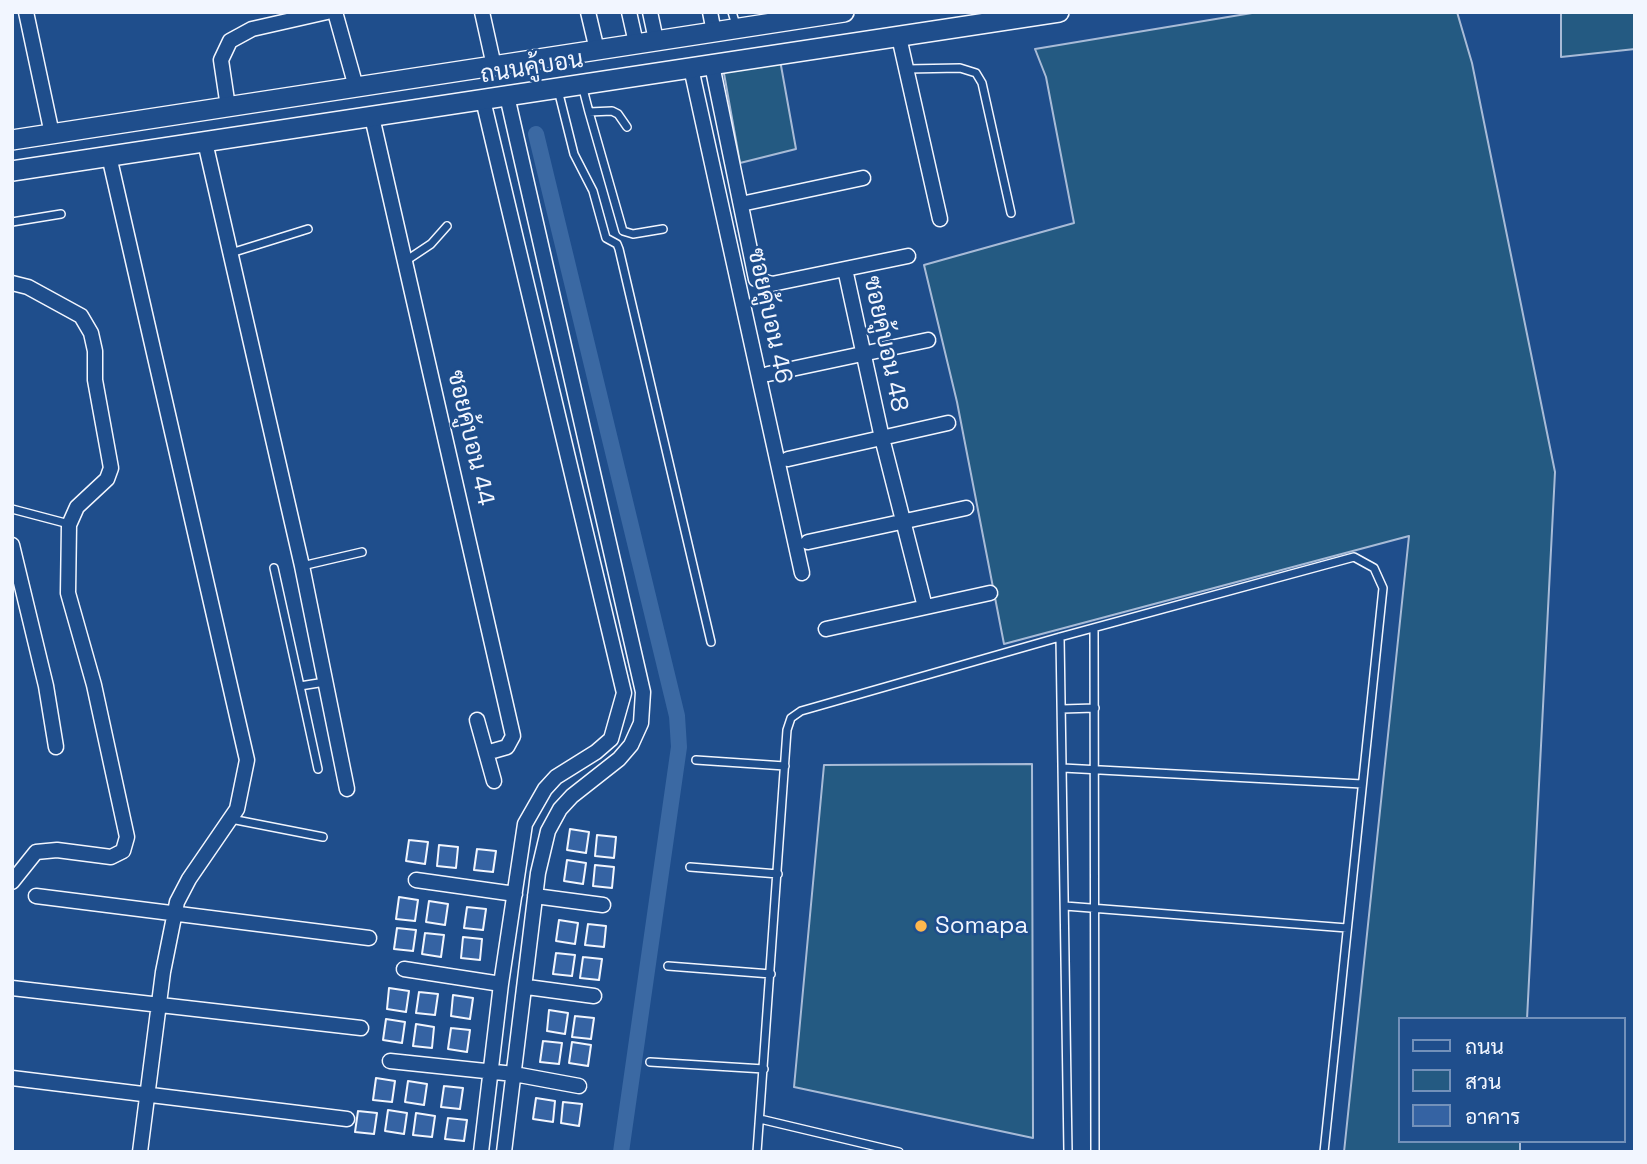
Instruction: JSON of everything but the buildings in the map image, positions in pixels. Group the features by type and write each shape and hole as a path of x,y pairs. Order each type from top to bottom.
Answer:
{"main road":[{"name":"ถนนคู้บอน","path":"12,139 714,32 735,20 844,12"},
{"name":"ถนนคู้บอน","path":"12,171 1059,12"}],"street":[{"path":"26,12 52,134"},
{"path":"228,107 221,60 230,41 252,29 327,12"},
{"path":"335,12 356,87"},
{"path":"482,12 494,66"},
{"path":"588,12 597,50"},
{"path":"629,12 636,43"},
{"path":"650,12 656,40"},
{"path":"710,12 714,32"},
{"path":"899,37 940,219"},
{"name":"ซอยคู้บอน 48","path":"712,65 756,279 772,284 845,269 882,438 925,607"},
{"name":"ซอยคู้บอน 46","path":"691,68 802,573"},
{"path":"504,1152 527,987 535,897 548,831 560,809 631,745 641,723 643,692 507,96"},
{"path":"481,1152 501,984 525,824 533,808 556,777 596,752 611,738 624,693 483,100"},
{"name":"ซอยคู้บอน 44","path":"372,117 407,260 513,736 507,747 486,753"},
{"path":"205,142 302,566 347,789"},
{"path":"109,156 247,760 244,784 231,819 189,879 175,913 159,1005 141,1146"},
{"path":"741,204 863,178"},
{"path":"845,269 908,256"},
{"path":"12,283 28,287 80,316 90,333 95,351 95,380 111,468 107,480 77,507 69,524 68,593 94,685 125,825 126,846 118,856 111,857 57,850 36,852 12,882"},
{"path":"768,374 928,340"},
{"path":"789,459 948,423"},
{"path":"808,542 966,508"},
{"path":"12,545 46,686 56,747"},
{"path":"826,629 990,593"},
{"path":"624,693 643,692"},
{"path":"477,720 494,781"},
{"path":"416,880 515,894"},
{"path":"36,896 369,938"},
{"path":"535,897 603,905"},
{"path":"404,969 501,984"},
{"path":"527,987 594,996"},
{"path":"12,988 361,1028"},
{"path":"390,1061 513,1074 579,1086"},
{"path":"12,1078 347,1119"}],"lane":[{"path":"907,69 960,68 976,73 982,83 1011,213"},
{"path":"582,85 623,231 633,234 663,229"},
{"path":"558,89 574,154 593,191 606,238 617,244 619,250 711,642"},
{"path":"589,112 612,111 618,114 627,127"},
{"path":"12,222 61,214"},
{"path":"407,260 431,244 447,226"},
{"path":"231,253 308,229"},
{"path":"12,509 69,524"},
{"path":"302,566 362,552"},
{"path":"757,1152 787,727 790,718 798,712 1060,637 1354,557 1365,561 1378,573 1383,588 1324,1152"},
{"path":"274,568 318,769"},
{"path":"1094,628 1094,1152"},
{"path":"1060,637 1068,1152"},
{"path":"300,687 326,681"},
{"path":"1062,709 1095,708"},
{"path":"696,760 785,766"},
{"path":"1063,768 1362,785"},
{"path":"231,819 323,836"},
{"path":"690,867 778,874"},
{"path":"1065,906 1347,928"},
{"path":"668,966 771,974"},
{"path":"650,1062 764,1069"},
{"path":"760,1119 899,1152"}],"green space":[{"path":"1258,12 1457,12 1472,63 1555,472 1527,1017 1398,1017 1398,1143 1520,1143 1520,1152 1344,1152 1409,536 1004,644 957,402 924,265 1074,223 1046,77 1035,49"},
{"path":"1561,12 1635,12 1635,49 1561,57"},
{"path":"780,60 796,149 740,163 723,68"},
{"name":"Somapa","path":"1032,764 1033,1138 794,1087 824,765"}],"waterway":[{"path":"536,134 677,716 679,747 621,1152"}],"place":[{"name":"Somapa","path":"921,926"}]}
